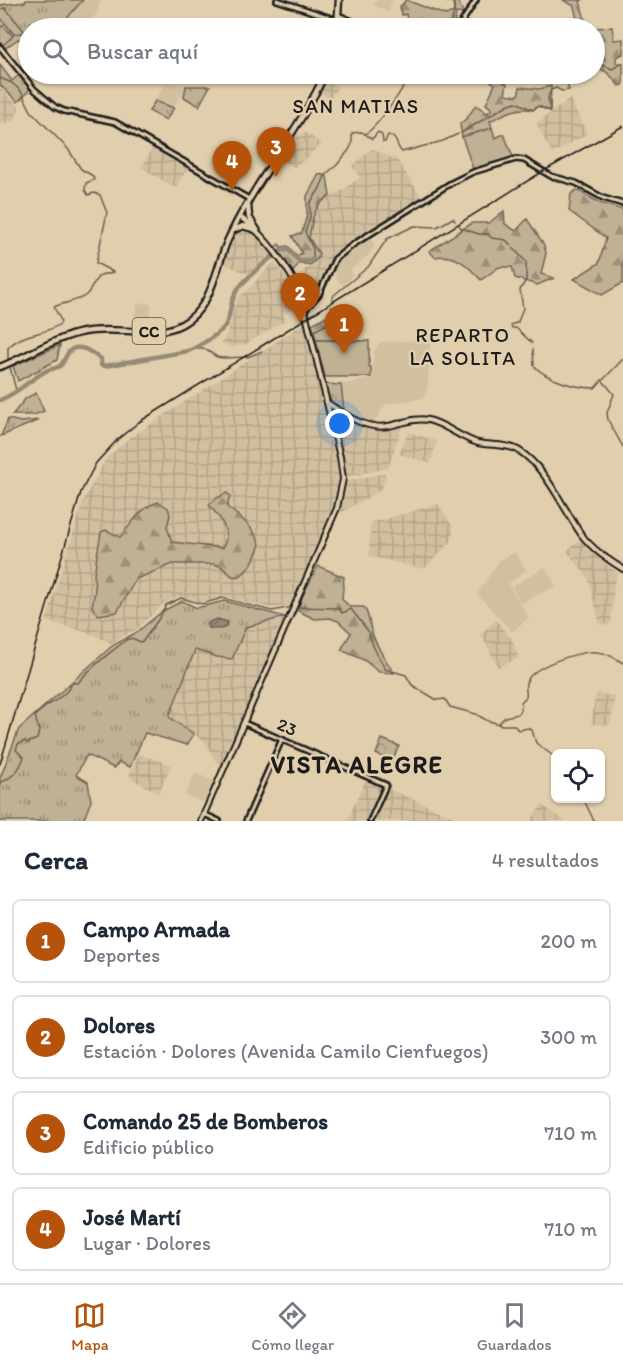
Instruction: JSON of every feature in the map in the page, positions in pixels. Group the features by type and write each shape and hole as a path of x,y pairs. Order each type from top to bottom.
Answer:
{"main road":[{"path":"338,17 339,0"},
{"name":"CC","path":"3,366 83,332 95,330 156,331 183,324 196,314 205,301 232,231 319,84"},
{"path":"201,821 341,497 342,467 305,309 293,278 249,217 249,201"},
{"path":"240,217 257,230"},
{"path":"232,231 243,226 257,230"},
{"path":"328,404 368,425 381,427 416,420 429,420 470,440 508,446 518,450 545,477 588,542 604,558 623,569"}],"street":[{"path":"277,0 338,17"},
{"path":"464,18 476,0"},
{"path":"0,46 18,68"},
{"path":"31,84 64,111 115,122 249,201"},
{"path":"305,309 319,294 339,255 395,218 473,172 522,159 548,176 576,183 623,204"},
{"name":"23","path":"244,723 386,785 370,821"},
{"path":"246,821 282,739"},
{"path":"204,814 219,821"}],"shaded area":[{"path":"84,0 101,0 97,14 93,18 69,18"},
{"path":"376,0 393,0 388,12 374,5"},
{"path":"165,84 186,86 184,97 180,96 166,120 149,111"},
{"path":"325,84 333,84 338,87 330,99 320,92"},
{"path":"0,87 19,107 15,120 0,125"},
{"path":"570,99 587,134 552,154 536,123"},
{"path":"294,132 302,136 304,132 322,144 294,167 279,158"},
{"path":"154,146 189,166 176,188 141,168"},
{"path":"372,149 397,160 421,196 336,253 317,296 309,304 296,278 318,258 319,254 309,238 315,209 323,200 343,190 360,177 352,166"},
{"path":"242,227 250,228 270,254 248,274 224,264 235,235"},
{"path":"371,238 375,246 368,256 350,270 352,276 346,282 343,284 338,281 336,273 332,270 337,261 342,255"},
{"path":"274,262 295,293 301,307 299,312 296,307 283,315 286,320 244,345 232,347 222,343 240,295 245,293"},
{"path":"138,303 151,304 149,329 131,328"},
{"path":"305,323 334,446 338,478 331,511 291,605 272,608 219,596 202,603 178,597 162,605 137,629 111,643 89,633 46,621 83,501 106,459 128,439"},
{"path":"430,340 428,384 424,398 386,404 374,422 370,424 344,411 341,385 372,378 374,351 380,342"},
{"path":"351,422 367,429 377,430 402,427 388,468 346,477 338,427 348,426"},
{"path":"408,432 437,441 430,463 399,454"},
{"path":"385,473 382,489 341,513 347,481"},
{"path":"438,504 453,527 453,534 450,543 424,569 369,556 371,523"},
{"path":"581,539 618,573 614,583 611,624 600,625 588,578 567,551"},
{"path":"515,552 526,570 508,584 529,617 512,632 477,594 499,561"},
{"path":"545,567 556,586 521,603 512,587"},
{"path":"285,617 222,764 215,760 205,742 169,717 195,649 217,657 246,627"},
{"path":"496,620 513,641 519,658 498,667 481,634"},
{"path":"596,693 615,696 610,725 591,724"},
{"path":"139,754 171,765 159,793 132,779 129,775"},
{"path":"195,773 213,781 203,803 185,795"},
{"path":"365,781 383,788 367,821 347,821"},
{"path":"387,788 463,821 372,821"},
{"path":"542,805 565,821 530,821"}],"green space":[{"path":"26,0 83,0 67,18 18,18 18,24 5,8 0,9 0,5"},
{"path":"406,0 445,15 454,12 453,2 445,0 457,0 464,14 456,13 455,18 407,18 406,14 402,15 400,7"},
{"path":"563,0 583,0 580,1 584,18 577,18 574,6"},
{"path":"5,8 18,24 18,33 14,34 0,17 0,9"},
{"path":"0,17 14,34 18,33 18,39 4,49 0,44 0,42 3,45 3,26 0,28"},
{"path":"3,26 13,36 3,45 0,42 0,28"},
{"path":"605,27 612,27 614,40 623,39 623,54 616,57 616,63 623,63 623,85 619,86 605,72"},
{"path":"0,65 12,81 18,76 18,84 26,84 30,89 18,102 0,85"},
{"path":"495,84 507,84 505,94 518,96 520,87 539,89 551,86 550,111 538,106 533,110 511,111 490,121 492,128 462,137 460,124 476,105 487,113 492,109 486,104"},
{"path":"186,86 210,86 199,106 184,97"},
{"path":"155,101 174,108 166,120 149,111"},
{"path":"492,128 495,138 504,134 513,157 473,169 462,137"},
{"path":"319,174 327,176 330,196 316,209 311,225 309,238 319,254 318,258 310,265 299,263 293,272 274,248 279,244 281,247 288,246 297,256 302,253 292,236 302,233 307,214 307,196"},
{"path":"577,190 600,203 623,210 623,283 602,295 574,279 599,263 606,238 569,211 571,194"},
{"path":"504,211 505,224 516,231 527,219 544,245 546,253 541,274 554,278 537,285 515,278 512,267 499,267 481,280 461,262 449,257 435,257 429,251 472,223 489,223"},
{"path":"340,308 346,318 338,323 348,341 316,340 312,324"},
{"path":"316,340 369,341 371,377 325,377"},
{"path":"60,345 57,360 18,381 13,366"},
{"path":"325,384 341,385 344,411 330,401"},
{"path":"36,393 44,411 34,415 12,415 26,398"},
{"path":"8,419 21,422 39,420 1,436"},
{"path":"227,493 230,496 227,507 246,523 260,544 246,570 238,577 232,576 222,567 214,564 173,564 136,579 117,612 98,615 92,607 95,590 94,574 101,532 106,530 120,537 142,511 159,502 168,508 170,515 167,527 172,542 222,548 225,542 225,531 220,519 209,505"},
{"path":"318,566 344,577 342,599 350,607 364,607 375,642 394,673 379,672 364,660 341,650 351,633 338,621 330,618 315,619 298,611 302,597"},
{"path":"182,601 197,608 224,601 285,617 246,627 232,659 195,650 169,717 194,734 187,745 145,733 130,767 119,762 114,768 87,755 76,775 88,782 91,801 83,821 0,821 0,778 19,729 112,646 137,632 163,611"},
{"path":"382,739 399,746 392,761 376,754"}],"water":[{"path":"217,619 228,622 221,629 207,626 209,622"}],"waterway":[{"path":"452,18 453,0"},
{"path":"605,66 612,69 623,63"},
{"path":"0,78 12,83 21,91 31,111 68,149 81,169 93,176 94,180 86,183 85,190 88,195 94,193 100,195 107,213 96,263 113,272 100,275 83,297 54,307 61,321 60,324 14,343 8,348 8,360"},
{"path":"365,134 377,124 404,84"},
{"path":"461,133 516,102 533,110 538,106 550,111 548,97 551,90 556,88 562,91 569,90 567,84"},
{"path":"313,258 313,249 305,232 310,218 310,203 326,174 349,150 352,144 352,133 362,132 372,139 378,132 382,135 383,142 388,135 391,136 402,152 443,141 458,134"},
{"path":"331,302 334,295 368,267 387,239 414,226 437,227 453,218 455,221"},
{"path":"459,225 461,228 479,234 506,240 526,262 526,280 520,290 523,308 518,322 511,325 532,343"},
{"path":"277,254 282,250 289,250 299,261 310,261 313,258"},
{"path":"0,400 42,373 60,366 66,355 75,348 89,351 101,359 101,365 105,366 188,351 198,346 224,327 236,292 273,256"},
{"path":"314,331 329,323 333,314"},
{"path":"196,348 203,348 222,358 248,357 262,351"},
{"path":"533,349 534,366 554,379 579,387 595,388 602,380 614,394 607,413 608,420 623,447"},
{"path":"603,380 623,359"},
{"path":"10,367 16,390"},
{"path":"0,783 15,773 22,762 24,757 16,750 18,744 37,739 39,731 35,716 65,693 72,683 78,683 94,666 126,640 143,641 166,605 181,598 202,604 222,598 272,611 292,607"},
{"path":"297,607 338,608 342,613 351,609 368,631 385,669 406,675 412,685 437,700 445,699 450,707 476,714 502,725 514,725 518,730 528,728 532,730 536,743 551,754"},
{"path":"498,724 505,717 518,714 521,702 526,697 526,683 546,665 569,656 590,652 604,653 623,663"},
{"path":"585,803 594,821"}],"railway":[{"path":"0,764 81,492 96,463 118,439 139,422 542,172 623,126"}],"place":[{"name":"Comando 25 de Bomberos","path":"276,177"},
{"name":"José Martí","path":"232,191"},
{"name":"Dolores","path":"300,323"},
{"name":"Campo Armada","path":"344,354"}],"district":[{"name":"SAN MATIAS","path":"356,106"},
{"name":"REPARTO LA SOLITA","path":"463,346"},
{"name":"VISTA ALEGRE","path":"357,765"}]}
